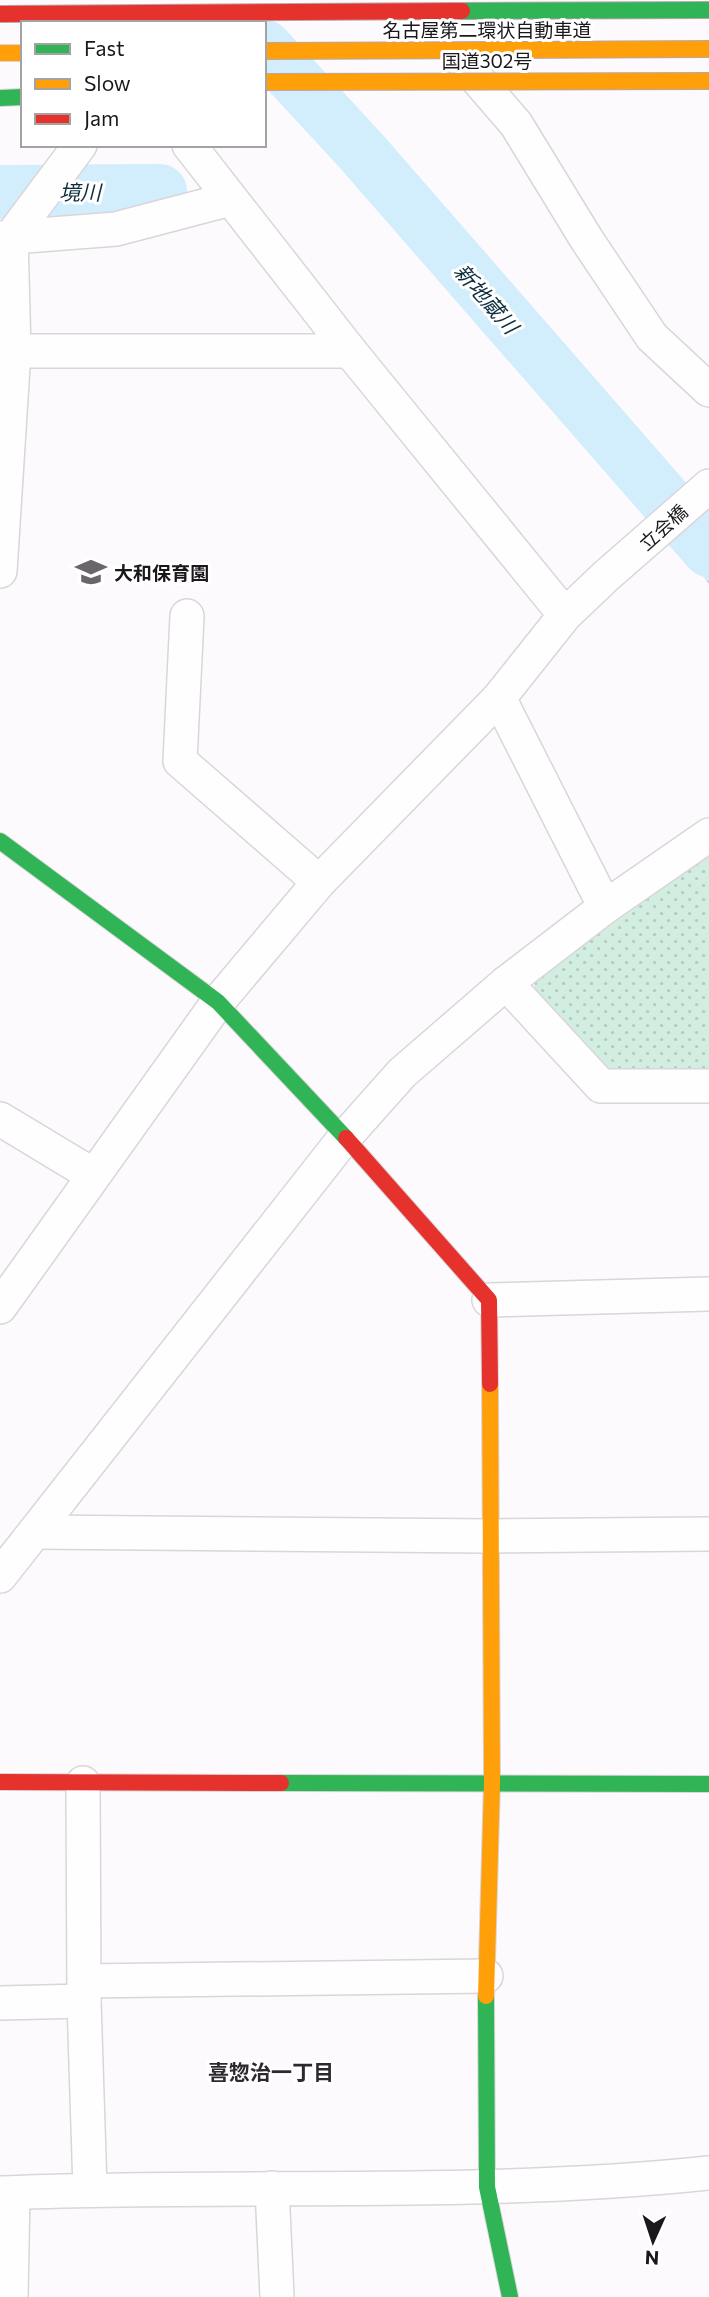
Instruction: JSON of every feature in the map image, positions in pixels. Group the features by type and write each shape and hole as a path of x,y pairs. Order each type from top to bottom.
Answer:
{"main road":[{"name":"名古屋第二環状自動車道","path":"0,14 709,10"},
{"name":"名古屋第二環状自動車道","path":"266,51 709,49"},
{"path":"266,77 545,50"},
{"path":"0,53 21,53"},
{"name":"国道302号","path":"266,82 709,81"},
{"path":"0,85 21,84"},
{"path":"0,98 21,97"},
{"path":"0,841 218,1002 345,1137 489,1300 492,1783 486,1976 487,2188 510,2297"},
{"path":"0,1783 709,1784"}],"street":[{"path":"57,0 76,21"},
{"path":"408,0 516,124 587,240 652,337 709,390"},
{"path":"699,0 709,63"},
{"path":"0,571 14,351 6,237 78,147"},
{"path":"190,147 350,351 565,615"},
{"path":"6,237 116,229 230,199"},
{"path":"14,351 350,351"},
{"name":"立会橋","path":"0,1307 218,1002 319,883 499,698 565,615 709,485"},
{"path":"187,616 180,761 319,883"},
{"path":"499,698 605,907"},
{"path":"0,1576 345,1137 402,1073 506,983 605,907 709,835"},
{"path":"506,983 601,1086 709,1086"},
{"path":"0,1119 93,1175"},
{"path":"489,1300 709,1294"},
{"path":"34,1532 489,1536 709,1534"},
{"path":"83,1783 90,2189"},
{"path":"0,2003 85,1991 486,1976"},
{"path":"11,2297 6,2193 90,2189 487,2188 709,2173"},
{"path":"272,2188 277,2297"}],"green space":[{"path":"709,853 709,1072 614,1073 596,1064 532,994 536,980"}],"water":[{"path":"697,502 709,516 709,584 668,533"}],"waterway":[{"name":"新地蔵川","path":"266,48 361,151 709,550"},
{"name":"境川","path":"0,192 160,191"}],"traffic: fast":[{"path":"462,11 709,10"},
{"path":"0,98 21,97"},
{"path":"0,841 218,1002 346,1138"},
{"path":"281,1783 709,1784"},
{"path":"486,1996 487,2187 510,2297"}],"traffic: slow":[{"path":"266,51 709,49"},
{"path":"0,53 21,53"},
{"path":"266,82 709,81"},
{"path":"486,1996 492,1782 490,1384"}],"traffic: jam":[{"path":"0,14 462,11"},
{"path":"346,1138 489,1300 490,1384"},
{"path":"0,1782 281,1783"}],"place":[{"name":"大和保育園","path":"91,572"}],"district":[{"name":"喜惣治一丁目","path":"271,2071"}]}
